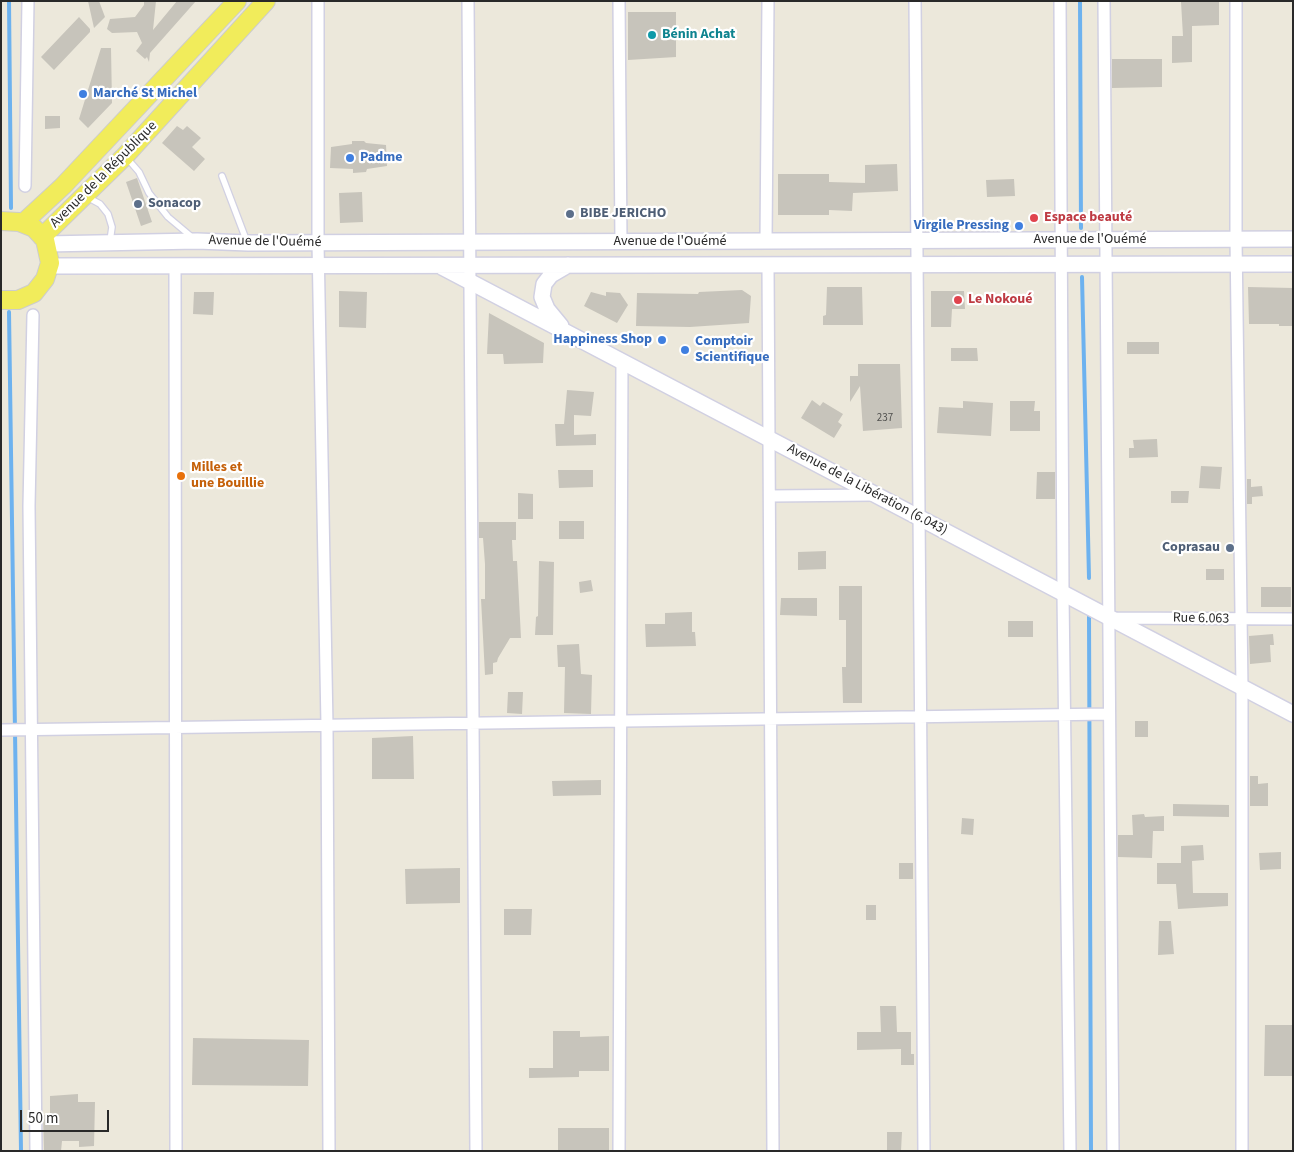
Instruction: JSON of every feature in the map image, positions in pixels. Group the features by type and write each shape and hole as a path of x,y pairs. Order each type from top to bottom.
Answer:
{"main road":[{"name":"Avenue de la République","path":"23,223 63,186 237,1"},
{"name":"Avenue de la République","path":"44,240 125,156 266,1"},
{"path":"1,221 23,223 34,228 44,240 49,266 43,283 30,295 18,300 1,300"},
{"name":"Avenue de l'Ouémé","path":"44,240 109,243 318,243 1293,239"},
{"name":"Avenue de l'Ouémé","path":"49,266 1293,264"},
{"path":"565,331 547,309 542,297 544,284 551,275 568,265"},
{"name":"Avenue de la Libération (6.043)","path":"441,266 1293,714"}],"street":[{"path":"25,186 28,1"},
{"path":"318,1 318,243 327,725 329,1151"},
{"path":"468,1 476,1151"},
{"path":"618,1 621,242"},
{"path":"766,241 768,1"},
{"path":"915,1 924,1151"},
{"path":"1060,1 1070,1151"},
{"path":"1104,1 1109,618 1104,714 1113,1151"},
{"path":"1236,1 1236,239 1238,264 1242,688 1242,1151"},
{"path":"768,265 773,1151"},
{"path":"175,266 176,1151"},
{"path":"32,315 28,506 27,729 36,1151"},
{"path":"619,1151 619,721 622,361"},
{"path":"770,496 877,495"},
{"name":"Rue 6.063","path":"1109,618 1293,619"},
{"path":"1,730 1104,714"}],"lane":[{"path":"125,156 139,172 149,193 168,217 197,242"},
{"path":"222,176 248,243"},
{"path":"85,196 100,204 108,214 112,227 109,243"}],"building":[{"path":"88,1 99,1 105,17 94,28"},
{"path":"144,1 156,1 153,30 177,1 196,1 150,53 149,62 147,57 145,59 136,51 142,43 137,32 112,33 107,29 110,19 135,17 144,5"},
{"path":"1219,1 1219,25 1192,26 1192,62 1172,63 1172,36 1183,36 1181,2"},
{"name":"Bénin Achat","path":"628,12 676,12 676,57 628,60"},
{"path":"79,17 90,29 90,32 54,70 41,57"},
{"path":"101,48 111,48 112,103 88,128 79,119"},
{"path":"1112,59 1162,59 1162,87 1112,88"},
{"path":"45,116 60,116 60,128 45,129"},
{"path":"177,126 183,130 187,126 201,138 192,147 205,159 194,171 162,143"},
{"path":"352,141 386,145 387,166 367,169 366,172 353,173 353,169 330,168 331,147 352,144"},
{"path":"897,164 898,191 853,193 852,211 829,210 829,215 778,215 778,174 829,174 829,182 865,183 865,165"},
{"path":"137,178 152,222 141,226 126,182"},
{"path":"1014,179 1015,196 987,197 986,180"},
{"path":"362,192 363,222 340,223 339,193"},
{"path":"827,287 862,287 863,325 823,325 823,316 826,315"},
{"path":"1248,287 1293,288 1293,326 1249,324"},
{"path":"742,290 751,296 749,323 690,327 636,326 637,293 698,294 699,292"},
{"path":"339,291 367,292 366,328 339,327"},
{"path":"931,291 964,291 965,309 952,309 951,327 931,327"},
{"path":"194,292 214,292 213,315 193,314"},
{"path":"591,292 606,296 606,292 620,293 628,305 617,323 584,306"},
{"path":"489,313 544,343 543,363 504,364 503,354 487,354"},
{"path":"1127,342 1159,342 1159,354 1127,354"},
{"path":"951,348 977,348 978,361 951,361"},
{"path":"858,364 900,364 902,428 863,431 860,386 850,402 850,376 858,376"},
{"path":"567,390 594,392 591,416 574,415 574,435 596,434 596,445 556,446 555,424 564,424"},
{"path":"812,400 820,406 823,402 843,414 838,422 842,425 834,438 801,418"},
{"path":"963,401 993,403 991,436 937,433 939,407 963,408"},
{"path":"1010,401 1035,401 1034,411 1040,411 1040,431 1010,431"},
{"path":"1157,439 1158,457 1129,458 1129,448 1134,448 1133,440"},
{"path":"1201,466 1222,467 1220,489 1199,488"},
{"path":"558,470 593,470 593,487 559,488"},
{"path":"1037,472 1055,472 1055,499 1036,499"},
{"path":"1247,479 1251,479 1251,487 1262,486 1263,496 1252,497 1252,504 1247,504"},
{"path":"1171,491 1189,491 1188,503 1171,503"},
{"path":"518,493 533,494 533,519 518,519"},
{"path":"559,521 584,521 584,539 559,539"},
{"path":"479,522 516,522 516,540 512,540 513,561 517,561 521,638 510,638 497,662 493,663 493,674 485,675 481,599 485,599 485,564 483,538 479,538"},
{"path":"826,551 826,569 798,570 798,552"},
{"path":"539,561 554,562 553,635 535,635 536,617 538,616"},
{"path":"1206,569 1224,569 1224,580 1206,580"},
{"path":"591,580 593,591 580,593 579,582"},
{"path":"839,586 862,586 862,703 843,703 842,667 846,667 846,620 839,620"},
{"path":"1261,587 1291,587 1291,607 1261,607"},
{"path":"781,598 817,598 817,616 780,615"},
{"path":"692,612 692,632 695,632 696,646 646,647 645,624 665,624 665,613"},
{"path":"1008,621 1033,621 1033,637 1008,637"},
{"path":"1273,634 1274,645 1270,645 1271,662 1250,664 1249,636"},
{"path":"579,644 581,674 592,675 591,714 564,713 565,667 558,667 557,645"},
{"path":"508,692 523,692 522,714 507,713"},
{"path":"1135,721 1148,721 1148,737 1135,737"},
{"path":"413,736 414,779 372,779 372,738"},
{"path":"1250,776 1258,776 1258,784 1268,783 1268,806 1250,806"},
{"path":"601,780 601,795 553,796 552,781"},
{"path":"1173,804 1229,805 1229,817 1173,816"},
{"path":"1144,814 1145,817 1164,816 1164,831 1153,831 1152,858 1118,857 1118,835 1133,835 1132,815"},
{"path":"962,818 974,819 973,835 961,834"},
{"path":"1203,845 1204,860 1192,861 1193,893 1228,893 1228,906 1178,909 1176,884 1157,884 1157,863 1181,863 1181,846"},
{"path":"1281,852 1281,869 1260,870 1259,853"},
{"path":"899,863 913,863 913,879 899,879"},
{"path":"460,868 460,903 406,904 405,869"},
{"path":"866,905 876,905 876,920 866,920"},
{"path":"504,909 532,909 531,935 504,935"},
{"path":"1159,921 1171,921 1174,954 1158,955"},
{"path":"880,1006 896,1006 897,1032 911,1032 911,1054 914,1054 914,1065 901,1065 901,1049 857,1050 857,1032 881,1032"},
{"path":"1265,1025 1293,1025 1293,1076 1264,1076"},
{"path":"553,1031 580,1031 580,1037 609,1036 609,1071 579,1071 579,1077 529,1078 529,1068 553,1068"},
{"path":"193,1038 309,1040 308,1086 192,1085"},
{"path":"78,1094 78,1102 95,1102 94,1146 79,1147 79,1141 62,1141 61,1151 44,1151 43,1115 50,1115 50,1096"},
{"path":"558,1128 609,1128 609,1151 558,1151"},
{"path":"887,1132 902,1132 901,1151 887,1151"}],"waterway":[{"path":"9,1 11,208"},
{"path":"1080,1 1081,228"},
{"path":"1082,277 1089,578"},
{"path":"9,312 21,1151"},
{"path":"1089,617 1091,1151"}],"place":[{"name":"Bénin Achat","path":"652,35"},
{"name":"Marché St Michel","path":"83,94"},
{"name":"Padme","path":"350,158"},
{"name":"Sonacop","path":"138,204"},
{"name":"BIBE JERICHO","path":"570,214"},
{"name":"Espace beauté","path":"1034,218"},
{"name":"Virgile Pressing","path":"1019,226"},
{"name":"Le Nokoué","path":"958,300"},
{"name":"Happiness Shop","path":"662,340"},
{"name":"Comptoir Scientifique","path":"685,350"},
{"name":"Milles et une Bouillie","path":"181,476"},
{"name":"Coprasau","path":"1230,548"}]}
